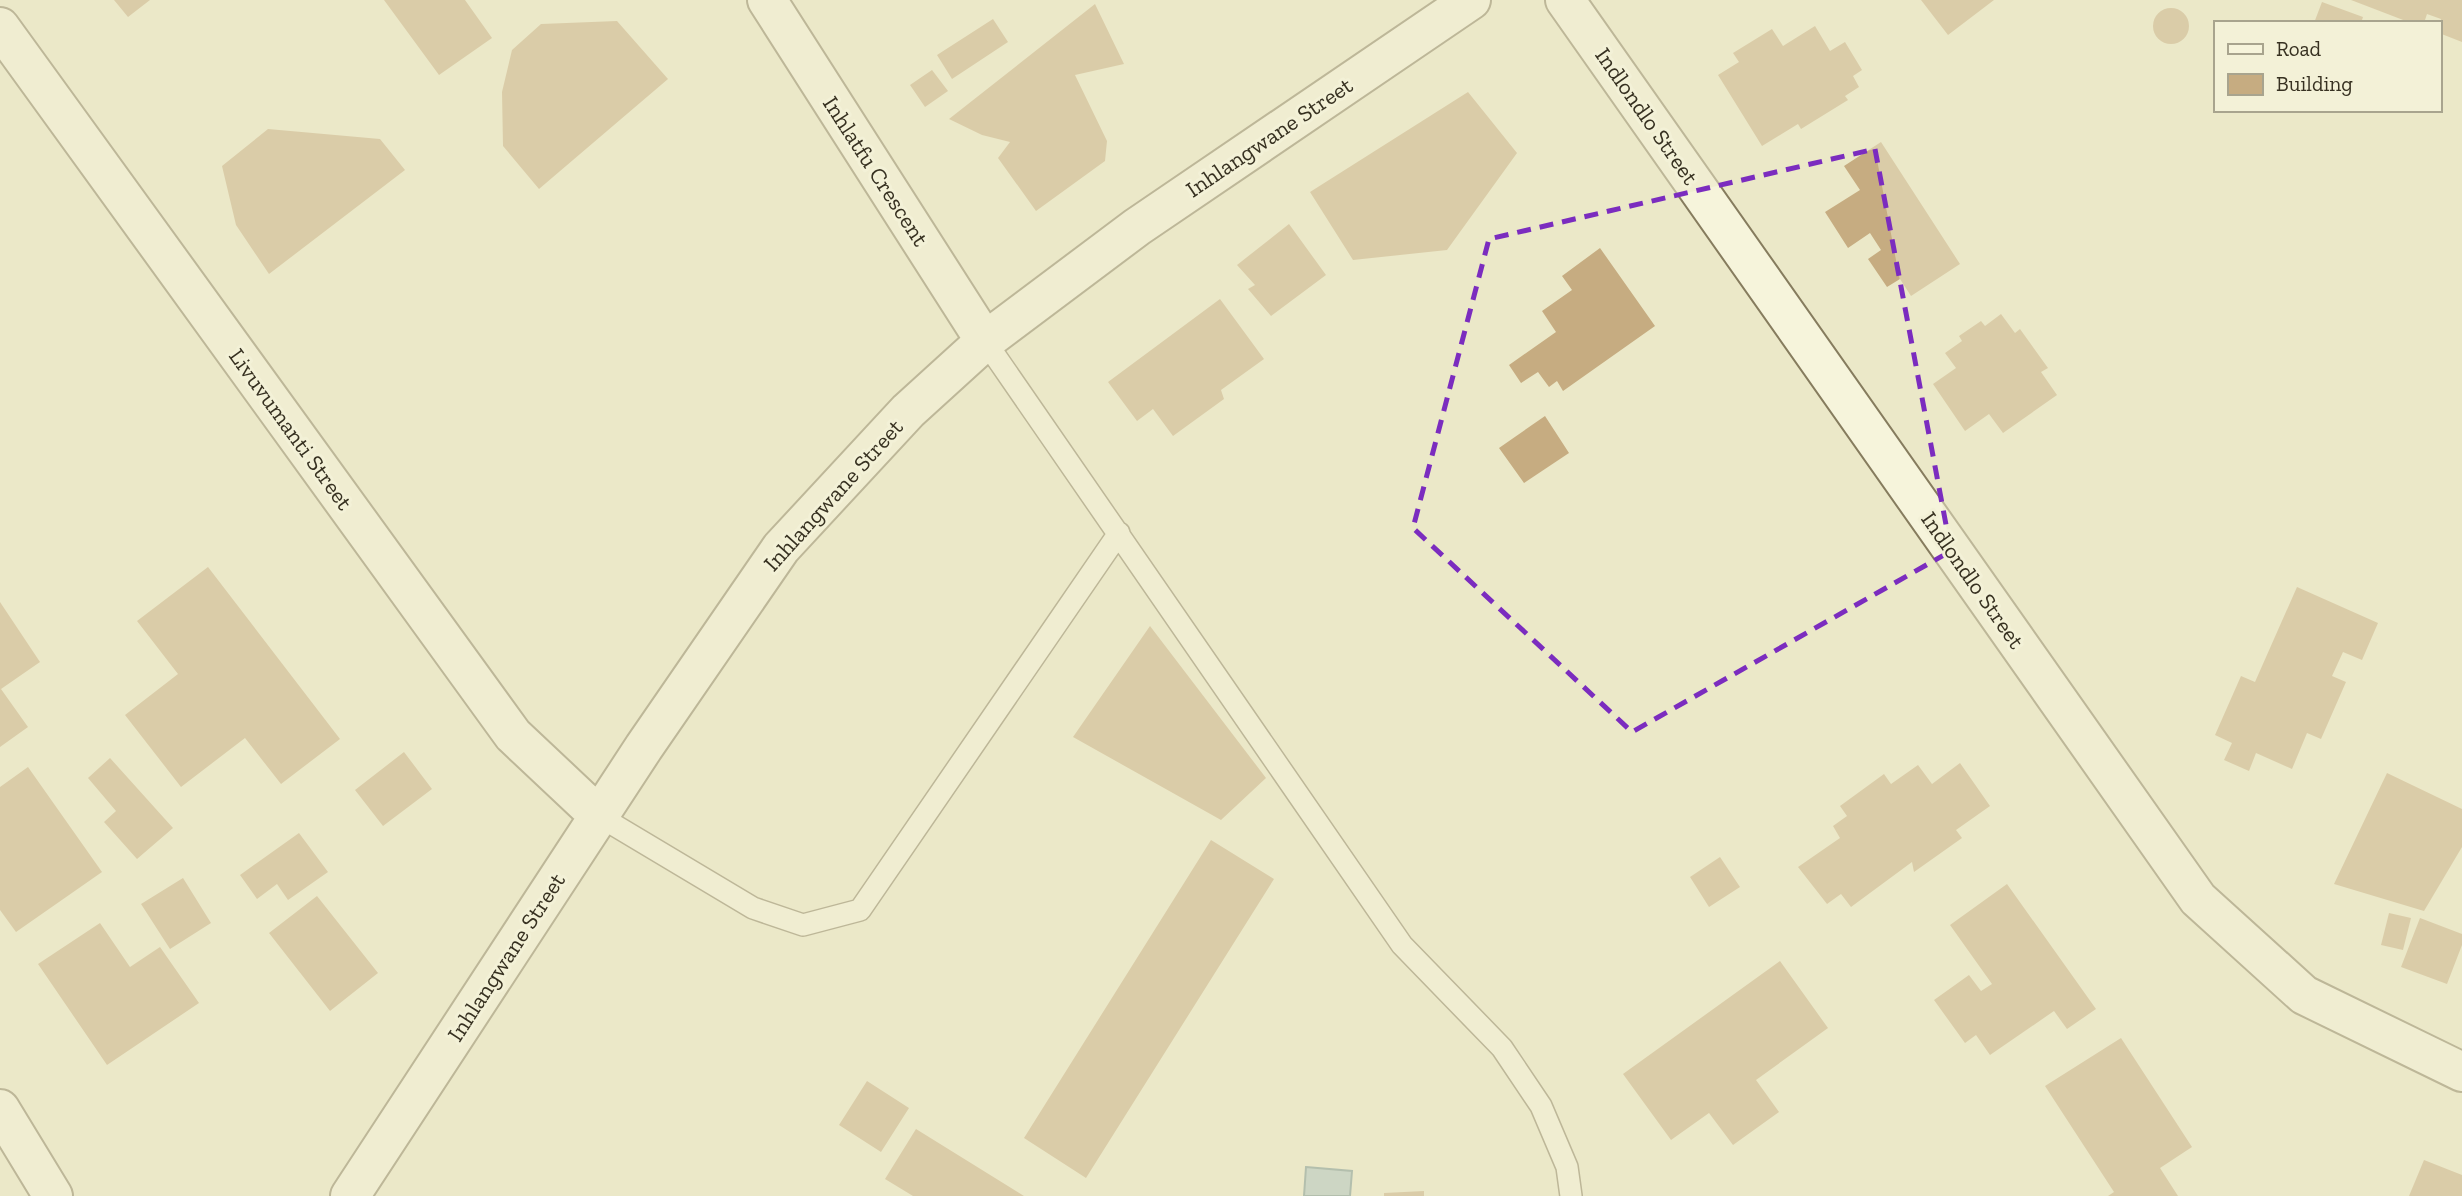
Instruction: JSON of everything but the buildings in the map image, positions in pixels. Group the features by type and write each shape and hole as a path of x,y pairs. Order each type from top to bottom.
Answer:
{"street":[{"name":"Inhlatfu Crescent","path":"767,0 985,341"},
{"name":"Inhlangwane Street","path":"350,1196 599,816 781,548 908,411 985,341 1137,227 1471,0"},
{"name":"Indlondlo Street","path":"1564,0 2198,899 2304,995 2462,1072"},
{"name":"Livuvumanti Street","path":"0,27 513,735 599,816"},
{"path":"0,1109 53,1196"}],"lane":[{"path":"985,341 1402,945 1502,1048 1541,1106 1567,1167 1571,1196"},
{"path":"599,816 752,908 803,925 860,910 1119,533"}],"highlighted area":[{"path":"1875,149 1951,551 1632,732 1413,528 1489,239"}],"water":[{"path":"1306,1167 1352,1171 1350,1196 1304,1196"}]}
